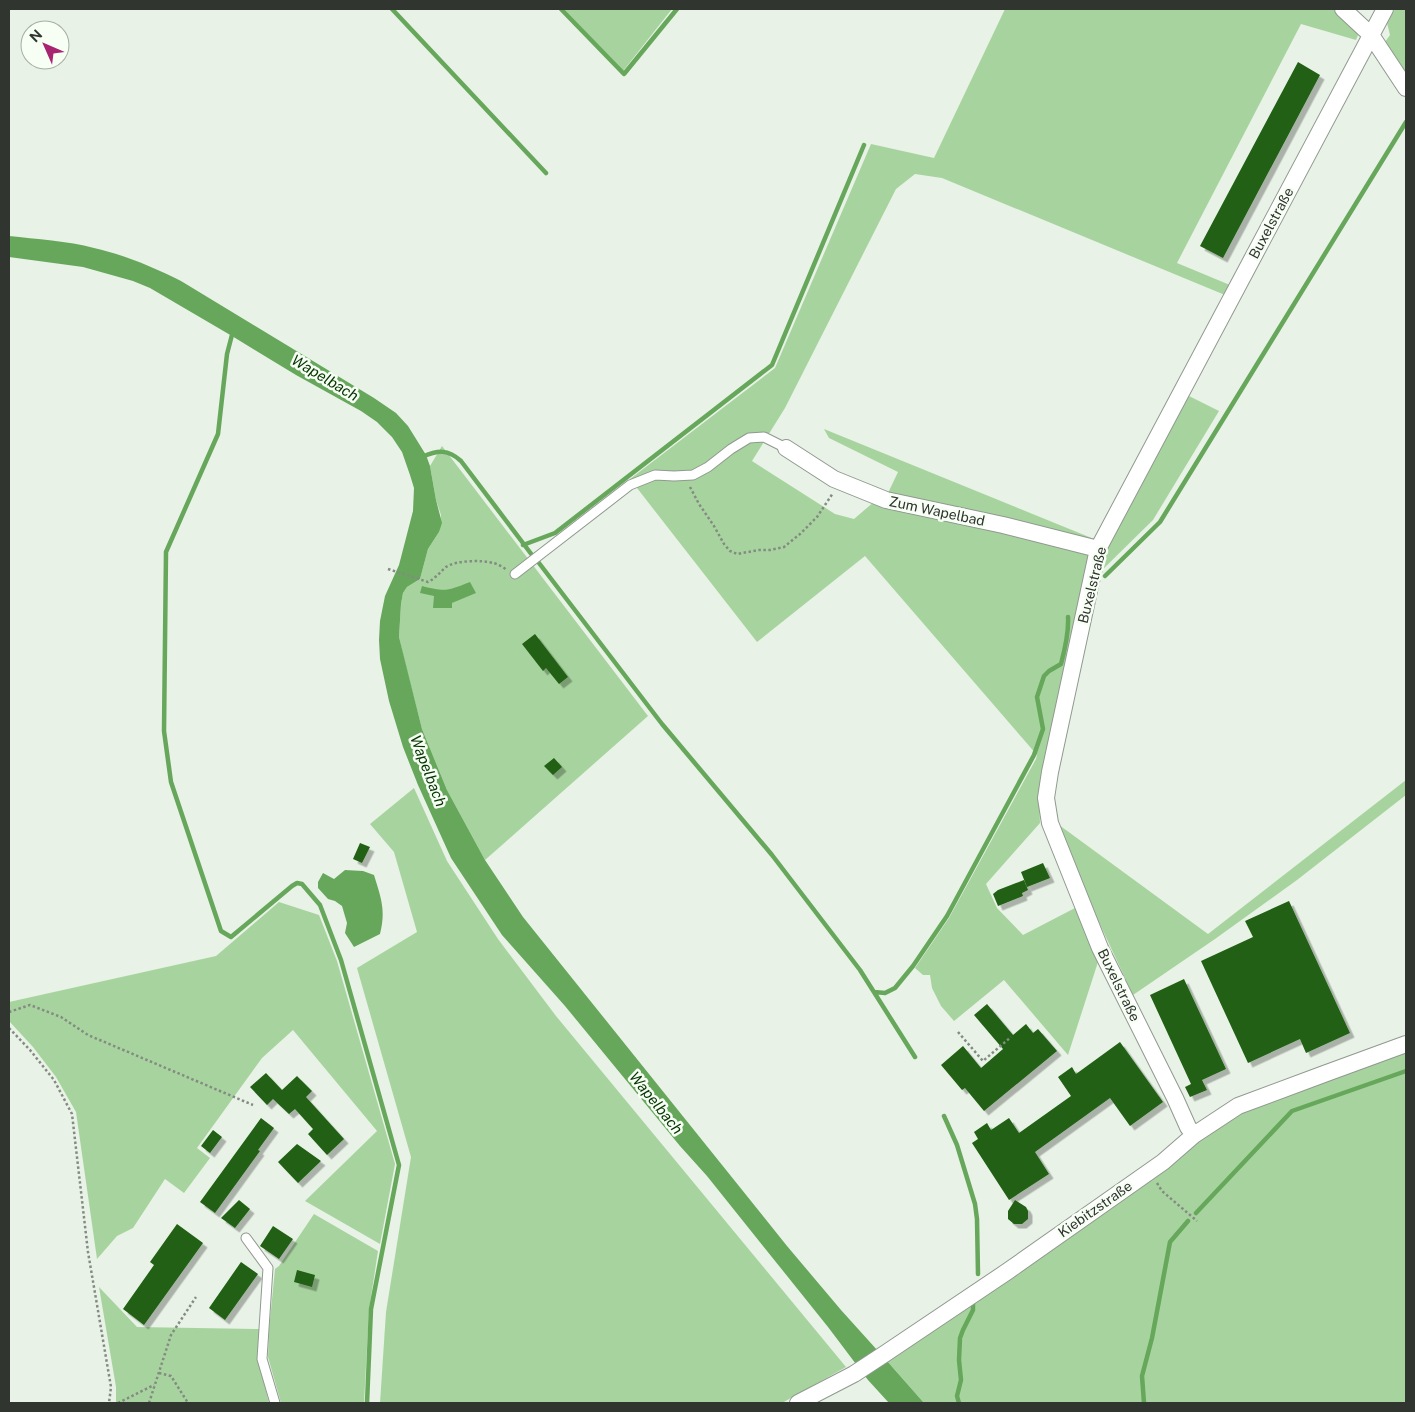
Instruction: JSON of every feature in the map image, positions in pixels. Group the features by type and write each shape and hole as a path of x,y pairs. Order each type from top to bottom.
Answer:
{"street":[{"path":"1343,9 1371,34 1406,88"},
{"name":"Buxelstraße","path":"1194,1135 1188,1128 1100,948 1050,823 1046,798 1050,772 1098,549 1385,9"},
{"name":"Zum Wapelbad","path":"786,448 834,479 886,500 1003,525 1098,549"},
{"name":"Kiebitzstraße","path":"798,1403 854,1374 1008,1271 1163,1162 1194,1135 1238,1106 1406,1044"}],"lane":[{"path":"515,574 630,486 655,475 693,475 750,438 764,437 786,448"},
{"path":"246,1238 268,1268 262,1359 275,1403"}],"path":[{"path":"684,475 699,504 724,544 730,551 738,554 784,547 817,517 841,482"},
{"path":"388,569 428,582 452,564 477,561 495,563 515,574"},
{"path":"9,1012 30,1005 61,1017 88,1035 253,1105"},
{"path":"9,1028 54,1080 72,1114 88,1252 111,1387 110,1403"},
{"path":"958,1032 983,1061 1011,1036"},
{"path":"1148,1172 1162,1191 1197,1221"},
{"path":"149,1403 171,1334 196,1296"},
{"path":"159,1373 171,1376 188,1403"},
{"path":"118,1403 156,1384"}],"shaded area":[{"path":"564,9 672,9 623,71"},
{"path":"1005,9 1336,9 1360,30 1356,40 1301,24 1177,263 1230,285 1225,295 942,178 915,174 896,189 785,408 752,461 835,514 854,519 875,501 1090,553 1039,798 1040,823 986,884 997,908 1023,935 1075,908 1098,962 1068,1055 1004,980 954,1021 941,1006 932,988 930,975 923,975 915,968 949,918 1037,755 865,556 757,642 630,479 775,368 871,144 934,158"},
{"path":"1395,9 1406,9 1406,74 1385,42 1390,35 1387,23"},
{"path":"1185,394 1219,411 1153,520 1098,574 1103,552"},
{"path":"824,429 1094,539 1090,543 888,493 898,472 829,438"},
{"path":"442,446 648,716 485,860 447,790 422,729 399,637 403,593 407,587 420,579 428,549 439,532 441,515 436,500 430,466"},
{"path":"1406,780 1406,795 1297,880 1133,995 1055,822 1208,934"},
{"path":"414,788 447,861 498,939 556,1016 846,1367 782,1403 380,1403 386,1312 411,1157 357,968 417,932 394,852 370,824"},
{"path":"279,902 319,915 337,961 395,1164 380,1244 305,1201 377,1131 293,1030 262,1058 197,1148 210,1158 184,1193 165,1179 133,1228 117,1236 97,1259 76,1112 56,1077 33,1047 9,1021 9,1002 216,956"},
{"path":"1406,1051 1406,1403 924,1403 887,1361 1242,1110"},
{"path":"314,1214 378,1251 369,1310 364,1403 281,1403 268,1357 275,1269 279,1266"},
{"path":"99,1287 137,1327 260,1329 258,1360 269,1403 116,1403 116,1387"}],"water":[{"name":"Wapelbach","path":"9,236 63,242 94,248 128,258 181,281 374,398 396,413 408,426 426,455 430,466 442,523 439,532 428,549 420,579 407,587 403,593 399,637 422,729 447,790 485,860 523,917 787,1246 924,1403 889,1403 868,1380 707,1176 565,1006 502,935 451,858 403,747 389,701 380,659 380,621 385,596 399,565 413,511 414,488 402,452 392,437 377,422 361,411 296,375 150,288 133,281 83,267 9,257"},
{"path":"470,582 476,593 452,603 452,608 433,608 434,596 420,593 422,586 446,590"},
{"path":"345,870 363,871 374,875 382,904 383,918 380,934 354,947 345,933 347,923 342,906 328,899 318,888 318,882 323,873 334,879"}],"building":[{"path":"1298,62 1320,75 1223,258 1200,246"},
{"path":"535,634 568,677 559,684 546,668 543,671 522,644"},
{"path":"554,758 562,767 553,775 544,766"},
{"path":"360,843 370,847 362,863 353,859"},
{"path":"1043,863 1050,878 1027,887 1021,872"},
{"path":"1024,880 1028,890 1022,893 1023,896 998,906 993,894 998,890"},
{"path":"1289,901 1350,1033 1306,1053 1300,1039 1248,1063 1201,961 1253,937 1245,921"},
{"path":"1184,979 1226,1069 1202,1080 1207,1090 1190,1097 1185,1087 1191,1084 1150,995"},
{"path":"987,1004 1013,1035 1026,1024 1033,1033 1038,1029 1057,1051 984,1111 965,1088 962,1090 941,1065 963,1046 981,1068 1003,1049 974,1015"},
{"path":"1120,1042 1163,1102 1130,1126 1110,1098 1035,1152 1049,1174 1009,1200 972,1143 978,1139 974,1132 987,1123 991,1130 1009,1118 1019,1133 1071,1096 1058,1077 1072,1067 1076,1074"},
{"path":"266,1073 282,1090 297,1076 312,1091 306,1097 344,1139 327,1155 308,1134 313,1129 295,1109 289,1114 273,1099 267,1105 250,1087"},
{"path":"261,1118 274,1128 258,1150 260,1151 215,1213 200,1202"},
{"path":"213,1130 222,1137 210,1153 201,1146"},
{"path":"297,1144 321,1161 298,1183 278,1162"},
{"path":"239,1200 250,1209 235,1228 221,1218"},
{"path":"1015,1200 1026,1207 1028,1211 1028,1219 1022,1224 1014,1224 1008,1219 1008,1211"},
{"path":"177,1224 203,1243 144,1325 123,1309 154,1265 150,1262"},
{"path":"273,1226 293,1239 279,1259 260,1246"},
{"path":"241,1262 258,1274 225,1320 209,1308"},
{"path":"297,1270 315,1275 312,1287 294,1282"}],"waterway":[{"path":"392,9 546,173"},
{"path":"561,9 624,74 677,9"},
{"path":"1105,576 1160,522 1406,122"},
{"path":"523,545 555,533 772,365 864,145"},
{"path":"233,331 227,354 218,434 166,552 164,731 171,782 221,931 231,937 292,886 297,883 302,884 320,905 341,960 399,1165 371,1309 367,1403"},
{"path":"422,457 443,452 452,454 461,461 532,555"},
{"path":"539,563 662,724 772,855 860,970 915,1057"},
{"path":"874,992 885,993 895,988 913,966 947,916 1034,755 1043,729 1037,697 1044,676 1061,664 1067,635 1068,617"},
{"path":"1196,1213 1292,1111 1406,1071"},
{"path":"944,1116 957,1145 975,1204 978,1274"},
{"path":"1144,1403 1142,1376 1152,1338 1170,1242 1188,1221"},
{"path":"959,1403 957,1396 961,1380 959,1360 960,1338 973,1310 973,1302"}]}
